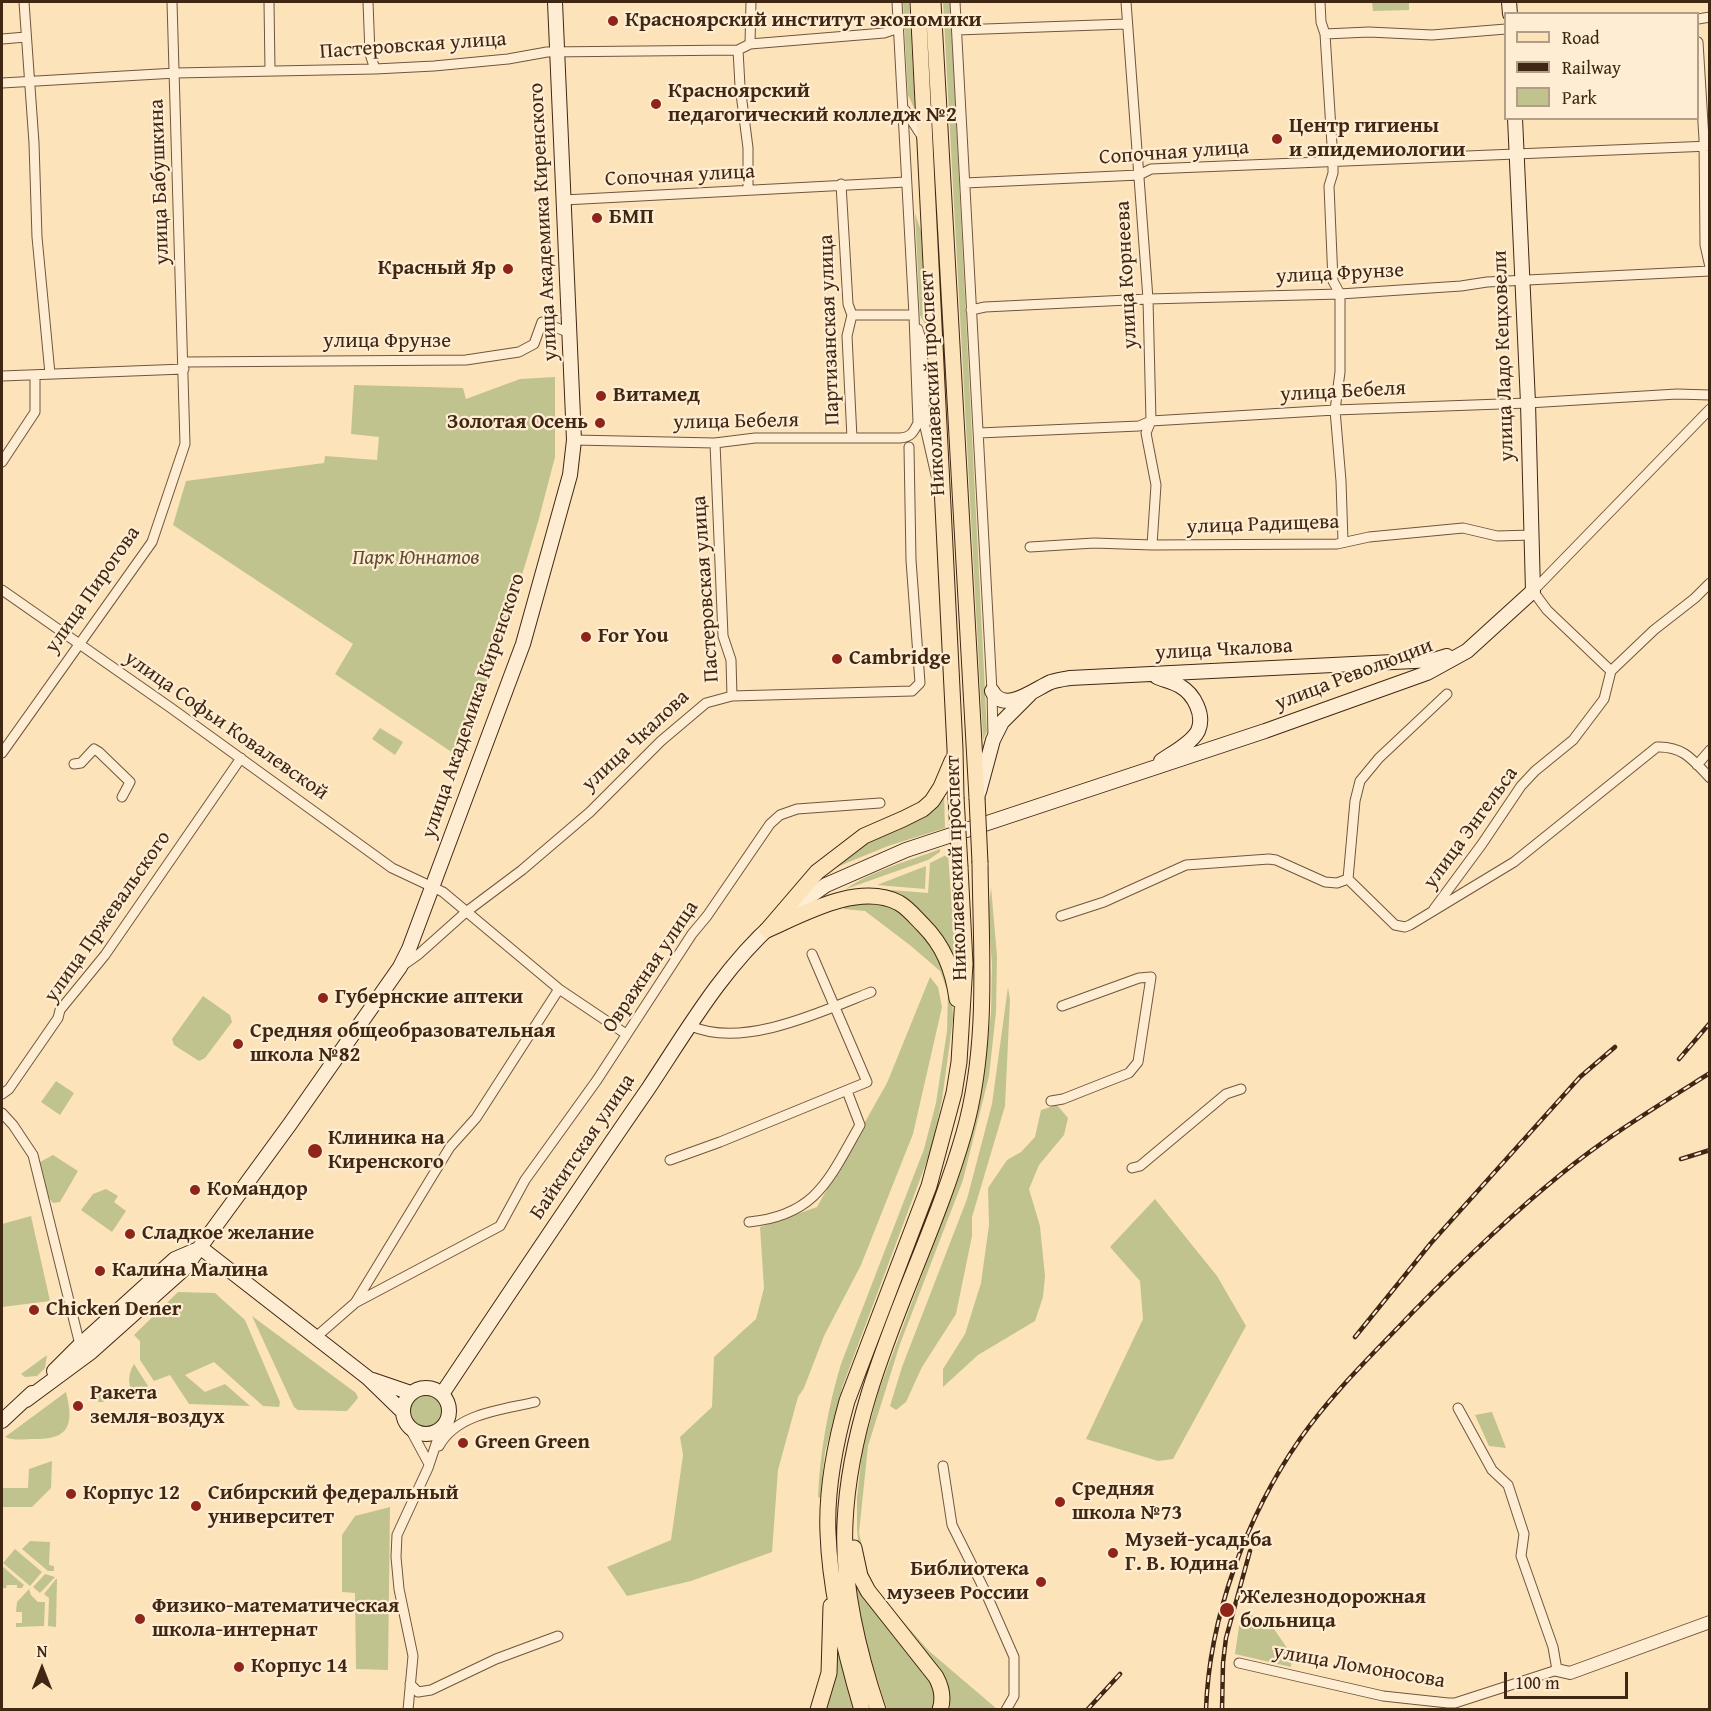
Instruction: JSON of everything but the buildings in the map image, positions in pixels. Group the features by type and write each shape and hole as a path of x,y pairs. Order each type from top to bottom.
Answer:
{"main road":[{"name":"улица Академика Киренского","path":"26,1400 91,1352 184,1269 400,967 409,949 523,644 570,475 574,440 555,2"},
{"name":"Николаевский проспект","path":"878,1710 862,1684 842,1631 831,1570 828,1499 838,1435 857,1372 929,1186 954,1092 965,964 918,2"},
{"name":"Николаевский проспект","path":"862,1710 861,1657 849,1594 845,1529 847,1494 865,1405 946,1189 964,1132 980,1050 982,1015 977,798 933,2"},
{"name":"улица Ладо Кецховели","path":"1515,120 1528,403 1533,591"},
{"name":"улица Революции","path":"767,930 796,904 826,885 945,836 1144,772 1427,673 1467,651 1533,591"},
{"name":"улица Чкалова","path":"992,691 995,697 1010,701 1052,682 1071,678 1434,660 1467,651"},
{"path":"1144,772 1189,741 1198,731 1200,718 1193,698 1181,687 1152,675"},
{"path":"977,798 993,740 1002,722 1031,693"},
{"path":"767,930 817,872 864,836 923,809 932,801 948,773 955,749"},
{"path":"767,930 845,899 870,896 885,898 900,904 933,935 951,965 960,1026"},
{"name":"Байкитская улица","path":"442,1394 691,1026 740,958 767,930"},
{"name":"улица Академика Киренского","path":"2,1421 80,1345 175,1259 201,1248"},
{"path":"201,1248 368,1378 402,1412 409,1427 421,1434 428,1434 441,1429 449,1413 447,1401 442,1394 432,1388 424,1388 411,1393 404,1401 402,1412"},
{"path":"368,1378 411,1393"},
{"path":"847,1494 854,1551 860,1576 880,1608 936,1677 941,1686 940,1710"},
{"path":"818,1710 829,1673 831,1653 831,1570"}],"street":[{"path":"24,2 37,237 50,374"},
{"name":"улица Бабушкина","path":"172,2 184,366"},
{"path":"269,2 270,70"},
{"path":"368,2 370,54 375,69"},
{"path":"750,44 751,2"},
{"path":"897,2 914,315 922,343 925,428 943,508"},
{"path":"955,2 979,433 993,740"},
{"name":"улица Корнеева","path":"1126,2 1148,299 1151,421 1146,433 1156,485 1152,545"},
{"path":"1320,2 1321,22 1325,34 1333,161 1333,173 1329,186 1333,280 1340,294 1340,372 1335,410 1343,542"},
{"path":"957,30 1126,24"},
{"path":"748,190 748,148 738,50 750,44 884,33 899,28"},
{"path":"1325,34 1369,32 1432,34 1504,29"},
{"path":"2,39 26,37"},
{"name":"Пастеровская улица","path":"2,83 176,73 434,66 508,59 547,52 738,50"},
{"path":"1699,55 1706,146 1705,245 1710,269"},
{"path":"903,108 925,141"},
{"name":"Сопочная улица","path":"965,183 1139,175 1151,170 1706,146"},
{"name":"Сопочная улица","path":"564,200 906,182"},
{"name":"Партизанская улица","path":"842,184 848,304 852,315 847,336 852,438"},
{"name":"улица Фрунзе","path":"971,309 1148,299 1340,294 1461,286 1487,282 1710,269"},
{"path":"852,315 914,315"},
{"name":"улица Бебеля","path":"574,440 715,443 755,438 900,438 910,436 918,423 914,315"},
{"name":"улица Фрунзе","path":"2,376 184,366 466,360 519,352 534,344 542,322 570,333"},
{"name":"улица Пирогова","path":"2,753 152,542 186,444 184,366"},
{"path":"2,462 36,412 35,375"},
{"name":"улица Бебеля","path":"979,433 1139,426 1151,421 1335,410 1528,403 1677,394 1710,395"},
{"name":"улица Революции","path":"1533,591 1710,409"},
{"name":"Пастеровская улица","path":"715,443 723,636 731,660 732,696"},
{"name":"улица Чкалова","path":"400,967 419,954 466,912 522,870 590,812 661,741 706,703 732,696 912,691 920,683 911,560 909,447"},
{"name":"улица Радищева","path":"1030,547 1094,543 1336,544 1369,537 1463,528 1497,536 1532,535"},
{"path":"1533,591 1547,610 1611,671 1654,630 1695,598 1710,583"},
{"name":"улица Софьи Ковалевской","path":"2,590 241,758 392,868 432,886"},
{"name":"улица Энгельса","path":"1431,914 1521,786 1535,771 1573,740 1604,699 1611,671"},
{"path":"1447,694 1379,758 1360,782 1355,801 1348,879 1390,922 1399,927 1410,925 1431,914 1514,862 1657,747 1678,749 1710,778"},
{"path":"74,764 81,763 94,749 99,752 130,782 122,797"},
{"path":"1697,765 1710,750"},
{"name":"улица Пржевальского","path":"2,1094 9,1089 58,1018 60,1010 105,955 241,758"},
{"name":"Овражная улица","path":"355,1303 500,1226 525,1180 597,1080 692,934 707,916 770,824 780,815 797,809 880,803"},
{"path":"1061,916 1104,902 1176,869 1196,863 1269,859 1325,882 1337,883 1348,879"},
{"path":"432,886 443,892 559,989 626,1034"},
{"path":"670,1160 867,1082 812,954"},
{"path":"1051,1101 1063,1099 1129,1072 1138,1062 1151,977 1139,978 1062,1006"},
{"path":"316,1337 355,1303 450,1147 476,1118 559,989"},
{"path":"691,1026 704,1032 748,1032 783,1026 871,992"},
{"path":"1132,1168 1140,1166 1226,1094 1241,1089"},
{"path":"748,1222 772,1220 809,1202 828,1182 860,1125 847,1091"},
{"path":"2,1113 33,1155 80,1345"},
{"path":"408,1710 413,1656 399,1589 396,1557 397,1535 444,1436 472,1418 535,1402"},
{"path":"1458,1408 1492,1470 1508,1485 1524,1534 1521,1556 1553,1647 1557,1670"},
{"path":"409,1427 429,1464"},
{"path":"429,1464 441,1429"},
{"path":"942,1466 952,1525 1014,1656 1014,1696 1006,1710"},
{"name":"улица Ломоносова","path":"1239,1663 1383,1695 1455,1703 1557,1670 1570,1673 1710,1622"},
{"path":"410,1684 418,1692 431,1690 496,1659 558,1636"}],"green space":[{"path":"903,2 909,2 915,110 908,95"},
{"path":"943,2 950,2 987,731 983,740"},
{"path":"1372,2 1409,2 1409,10 1373,11"},
{"path":"915,213 921,231 925,324 920,315"},
{"name":"Парк Юннатов","path":"555,377 555,457 502,641 459,757 335,674 353,644 173,525 186,481 324,463 325,456 377,460 379,437 351,434 354,385 463,388 466,399 520,379"},
{"path":"380,728 403,742 395,755 372,739"},
{"path":"944,792 945,828 888,846 827,871 846,853"},
{"path":"940,849 940,852 928,860 846,889 879,871"},
{"path":"948,854 956,962 933,927 862,889 928,893 930,863"},
{"path":"926,866 925,889 877,885"},
{"path":"991,887 997,956 996,1012 989,1076 963,1180 900,1344 868,1446 859,1533 868,1572 877,1592 929,1651 997,1709 950,1709 949,1688 942,1673 879,1599 867,1577 859,1550 857,1498 862,1452 878,1393 958,1179 980,1100 991,1013 992,964 988,914"},
{"path":"873,902 896,909 907,918 925,936 951,971 953,1019 942,1100 931,1150 843,1385 825,1452 820,1498 818,1497 823,1446 836,1380 924,1149 936,1103 947,1031 948,992 940,971 865,911 844,909 844,903"},
{"path":"930,977 938,987 942,1007 913,1134 861,1265 824,1336 804,1388 798,1397 778,1470 772,1552 691,1581 627,1596 607,1567 671,1540 683,1455 680,1437 712,1407 714,1357 756,1319 764,1288 760,1227 817,1207 887,1083"},
{"path":"1008,987 1010,1000 1005,1106 972,1217 972,1236 956,1314 922,1367 906,1402 896,1410 890,1406 902,1367 967,1199 992,1104"},
{"path":"203,996 230,1015 232,1022 205,1058 199,1061 174,1045 172,1039"},
{"path":"56,1081 74,1093 60,1115 41,1102"},
{"path":"1057,1105 1068,1118 1064,1135 1039,1165 1029,1189 1040,1226 1045,1276 1043,1297 1035,1321 978,1355 943,1387 943,1369 965,1334 981,1283 989,1225 988,1188 1007,1160 1021,1152 1035,1137 1041,1110"},
{"path":"53,1155 78,1171 60,1202 53,1203 48,1197 40,1162"},
{"path":"106,1189 118,1196 114,1202 126,1211 112,1232 81,1210 93,1194"},
{"path":"1155,1199 1217,1276 1246,1326 1173,1459 1158,1461 1086,1439 1143,1319 1140,1281 1110,1247"},
{"path":"31,1216 50,1301 2,1307 2,1224"},
{"path":"178,1292 215,1293 245,1320 280,1402 279,1407 263,1406 214,1362 185,1375 205,1392 225,1384 250,1406 189,1404 170,1375 154,1381 140,1360 140,1341 134,1335"},
{"path":"252,1316 356,1393 358,1398 347,1411 298,1410 294,1407"},
{"path":"47,1355 45,1368 37,1376 25,1377 21,1374"},
{"path":"134,1364 148,1386 134,1395 129,1380"},
{"path":"99,1390 120,1390 103,1402 98,1402"},
{"path":"66,1392 69,1421 62,1433 46,1439 5,1437"},
{"path":"426,1393 439,1398 444,1411 439,1424 426,1429 413,1424 408,1411 413,1398"},
{"path":"1492,1412 1506,1448 1489,1446 1475,1415"},
{"path":"52,1461 51,1488 32,1507 2,1507 2,1488 28,1488 29,1469"},
{"path":"390,1507 388,1670 356,1669 355,1593 342,1592 342,1535 355,1516"},
{"path":"30,1541 50,1542 49,1565 54,1566 54,1571 48,1571 22,1549"},
{"path":"15,1549 42,1572 30,1586 3,1563"},
{"path":"2,1566 24,1585 22,1588 17,1588 17,1585 7,1585 6,1588 2,1588"},
{"path":"45,1574 55,1577 40,1593 33,1587"},
{"path":"56,1579 56,1627 48,1626 49,1598 44,1594"},
{"path":"855,1581 870,1606 931,1681 935,1695 934,1709 887,1709 864,1638"},
{"path":"29,1589 38,1602 45,1602 44,1626 16,1627 16,1623 22,1623 22,1612 16,1612 17,1602"},
{"path":"1241,1613 1267,1619 1292,1655 1291,1667 1235,1654"},
{"path":"838,1652 853,1709 824,1710"}],"railway":[{"path":"1679,1059 1710,1023"},
{"path":"1355,1337 1431,1243 1580,1077 1615,1047"},
{"path":"1206,1710 1214,1639 1234,1568 1263,1500 1312,1422 1353,1374 1411,1314 1521,1208 1596,1148 1710,1073"},
{"path":"1681,1159 1710,1150"},
{"path":"1222,1710 1226,1638 1250,1551"},
{"path":"1087,1710 1120,1674"}],"place":[{"name":"Красноярский институт экономики","path":"613,21"},
{"name":"Красноярский педагогический колледж №2","path":"656,104"},
{"name":"Центр гигиены и эпидемиологии","path":"1277,139"},
{"name":"БМП","path":"597,218"},
{"name":"Красный Яр","path":"508,269"},
{"name":"Витамед","path":"601,396"},
{"name":"Золотая Осень","path":"600,423"},
{"name":"For You","path":"586,637"},
{"name":"Cambridge","path":"837,659"},
{"name":"Губернские аптеки","path":"323,998"},
{"name":"Средняя общеобразовательная школа №82","path":"238,1044"},
{"name":"Клиника на Киренского","path":"315,1151"},
{"name":"Командор","path":"195,1190"},
{"name":"Сладкое желание","path":"130,1234"},
{"name":"Калина Малина","path":"100,1271"},
{"name":"Chicken Dener","path":"34,1310"},
{"name":"Ракета земля-воздух","path":"78,1406"},
{"name":"Green Green","path":"463,1443"},
{"name":"Корпус 12","path":"71,1494"},
{"name":"Средняя школа №73","path":"1060,1502"},
{"name":"Сибирский федеральный университет","path":"196,1506"},
{"name":"Музей-усадьба Г. В. Юдина","path":"1113,1553"},
{"name":"Библиотека музеев России","path":"1041,1582"},
{"name":"Железнодорожная больница","path":"1227,1610"},
{"name":"Физико-математическая школа-интернат","path":"140,1619"},
{"name":"Корпус 14","path":"239,1667"}]}
